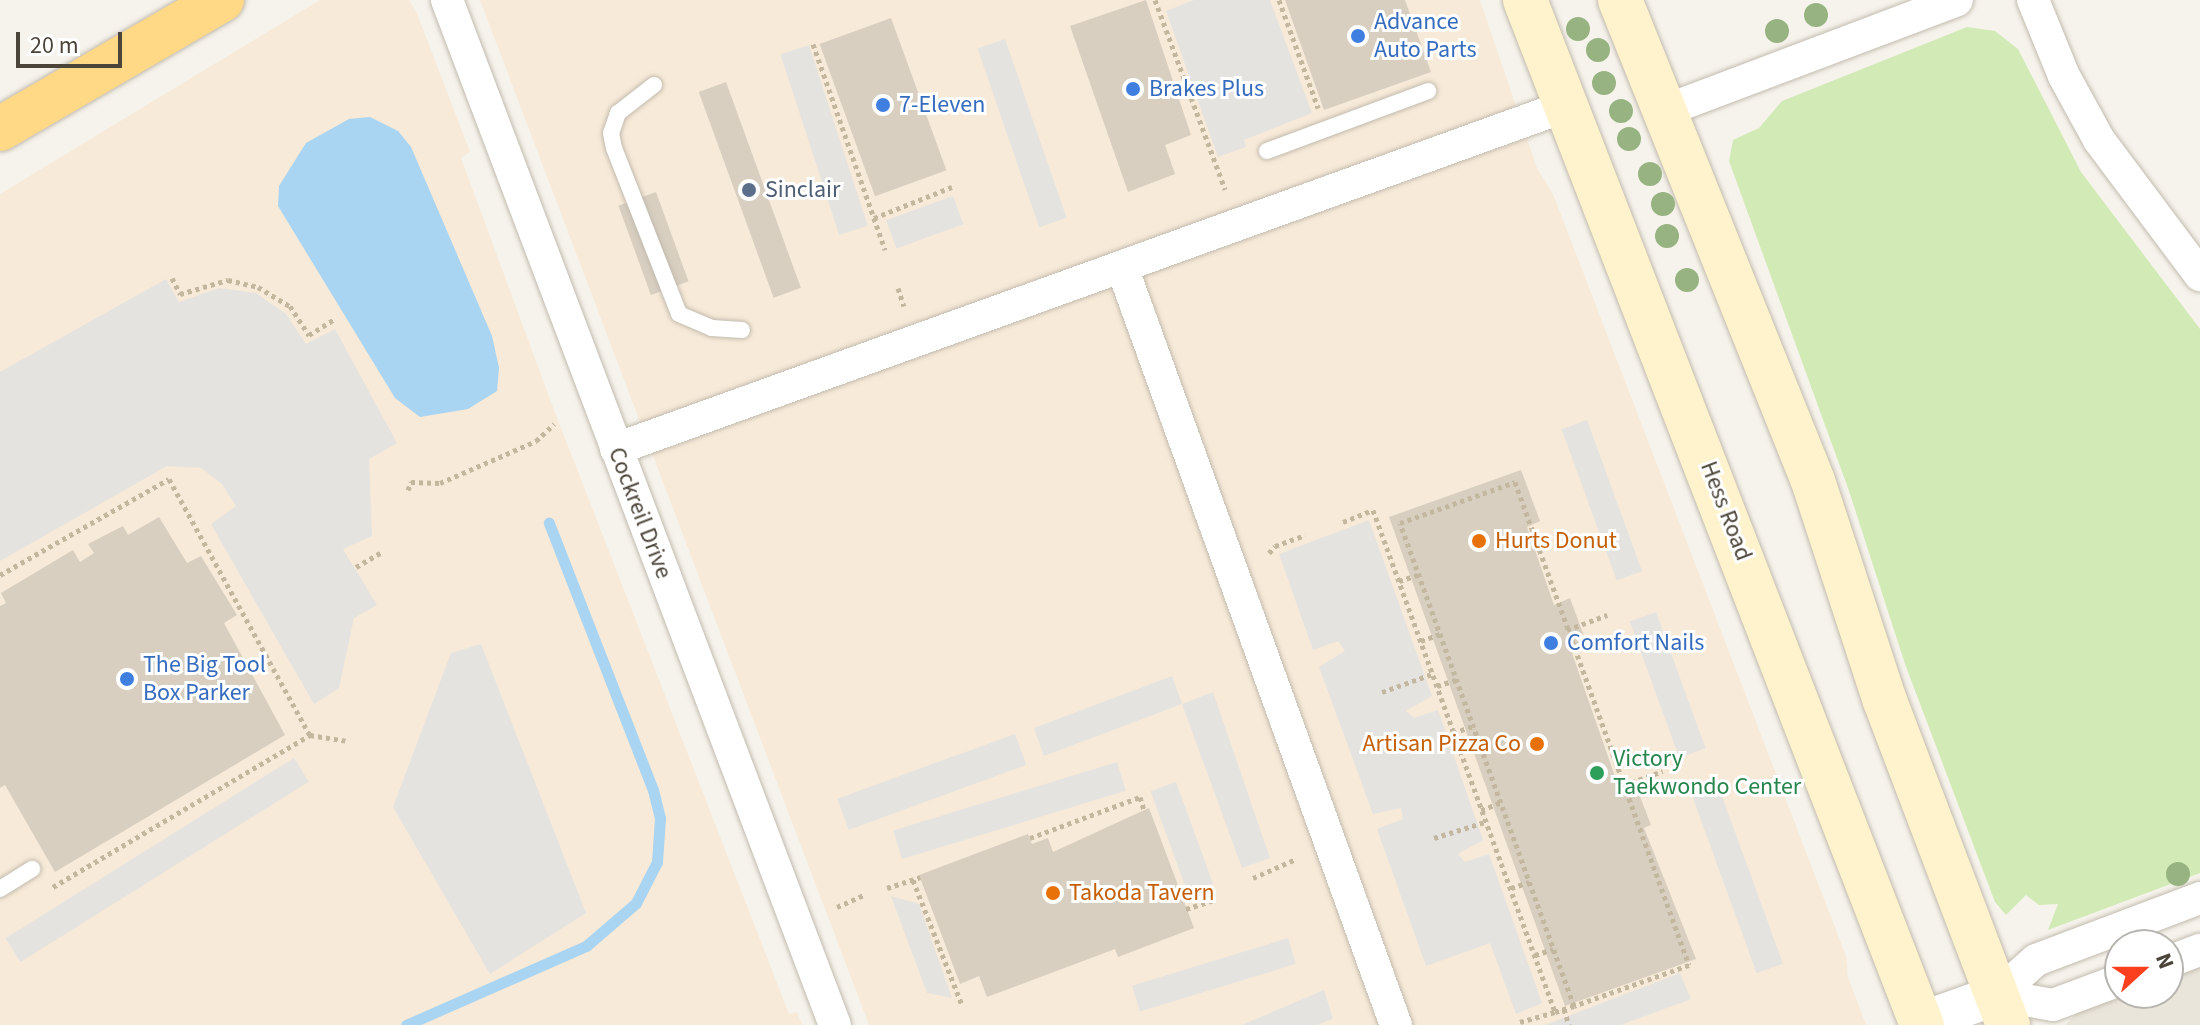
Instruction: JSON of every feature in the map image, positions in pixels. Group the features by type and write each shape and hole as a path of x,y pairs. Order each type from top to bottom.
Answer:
{"highway":[{"path":"0,129 222,0"}],"main road":[{"name":"Hess Road","path":"1525,0 1919,1024"},
{"path":"1620,0 1813,481 1885,701 2003,1010"}],"street":[{"name":"Cockreil Drive","path":"447,0 835,1025"},
{"path":"1664,111 1957,0"},
{"path":"2033,0 2093,130 2200,275"},
{"path":"616,449 1566,106"},
{"path":"1122,267 1396,1025"},
{"path":"2003,1010 2036,960 2200,898"},
{"path":"1919,1024 2053,1005 2104,986"}],"lane":[{"path":"654,85 618,113 611,133 614,148 679,314 712,328 742,330"},
{"path":"1267,151 1428,91"},
{"path":"0,889 32,869"}],"path":[{"path":"1155,0 1225,189"},
{"path":"1279,0 1319,112"},
{"path":"813,44 885,250"},
{"path":"874,218 952,187"},
{"path":"172,278 180,294 228,280 258,287 290,306 309,335 335,319"},
{"path":"898,288 904,306"},
{"path":"408,490 411,482 440,483 536,441 554,424"},
{"path":"0,575 169,479 310,735"},
{"path":"1520,1022 1574,1006 1689,965 1515,482 1400,523 1574,1006"},
{"path":"1343,522 1373,510 1555,1012"},
{"path":"1269,553 1275,546 1305,535"},
{"path":"356,567 382,552"},
{"path":"1399,581 1418,575"},
{"path":"1567,630 1607,615"},
{"path":"1421,641 1440,634"},
{"path":"1382,692 1432,674"},
{"path":"1437,686 1456,680"},
{"path":"1453,733 1473,726"},
{"path":"40,894 310,735 346,741"},
{"path":"1624,785 1663,771"},
{"path":"1030,838 1140,797 1144,810"},
{"path":"1481,810 1500,803"},
{"path":"1434,838 1485,822"},
{"path":"1253,878 1296,859"},
{"path":"887,888 920,877"},
{"path":"913,880 962,1005"},
{"path":"1511,888 1529,882"},
{"path":"837,907 864,895"},
{"path":"1186,909 1214,900"},
{"path":"1535,956 1553,949"},
{"path":"1564,1009 1569,1025"}],"shaded area":[{"path":"320,0 409,0 416,11 470,152 461,158 554,410 789,1014 797,1012 802,1025 0,1025 0,194"},
{"path":"480,0 1480,0 1537,168 1553,194 1846,956 1848,977 1866,1025 869,1025"},
{"path":"1194,0 1270,0 1312,113 1244,140 1246,147 1218,157 1166,11"},
{"path":"1005,39 1067,218 1039,227 978,48"},
{"path":"809,45 868,226 839,235 780,54"},
{"path":"953,196 963,224 897,248 886,220"},
{"path":"166,279 179,302 219,288 256,293 286,314 306,344 335,329 397,443 369,459 372,536 343,549 377,605 354,618 339,688 314,704 211,524 236,506 222,484 201,468 167,466 0,561 0,372"},
{"path":"1587,420 1642,571 1617,581 1562,429"},
{"path":"1369,520 1432,696 1406,711 1414,718 1438,710 1483,840 1458,854 1465,862 1489,854 1542,1003 1516,1014 1490,943 1426,966 1377,829 1403,819 1401,808 1373,814 1319,667 1345,651 1338,641 1313,650 1279,554"},
{"path":"1656,612 1706,748 1679,758 1630,622"},
{"path":"481,644 586,913 490,974 393,807 451,653"},
{"path":"1172,676 1182,704 1044,756 1034,728"},
{"path":"1213,692 1270,858 1242,868 1182,704"},
{"path":"1015,734 1026,765 849,830 837,799"},
{"path":"294,758 309,782 21,962 6,938"},
{"path":"1117,762 1126,791 902,859 893,830"},
{"path":"1176,782 1213,883 1188,893 1151,791"},
{"path":"1719,788 1783,964 1757,973 1693,798"},
{"path":"891,896 919,904 952,998 927,993"},
{"path":"1288,938 1296,964 1140,1011 1132,986"},
{"path":"2200,963 2200,1025 2065,1025 2080,1010 2104,1000 2104,1009 2184,1009 2184,969"},
{"path":"1680,973 1691,999 1621,1025 1545,1025"},
{"path":"1324,990 1333,1019 1317,1025 1242,1025"}],"green space":[{"path":"1967,27 1995,31 2018,49 2081,172 2200,329 2200,873 2048,930 2058,904 2039,905 2026,895 2006,915 1995,902 1905,664 1849,491 1729,161 1733,140 1759,128 1782,101"}],"water":[{"path":"370,117 398,131 411,147 492,336 499,368 497,391 468,409 420,417 395,398 278,206 279,186 306,143 349,119"}],"building":[{"name":"Brakes Plus","path":"1146,0 1191,135 1165,145 1175,174 1128,192 1070,26"},
{"name":"Advance Auto Parts","path":"1285,0 1405,0 1431,72 1324,110"},
{"name":"7-Eleven","path":"891,18 946,170 875,196 820,44"},
{"name":"Sinclair","path":"726,82 801,288 774,298 699,92"},
{"path":"656,192 688,281 651,295 618,206"},
{"path":"1521,470 1540,521 1527,527 1554,605 1570,598 1588,647 1572,653 1619,788 1634,781 1651,825 1644,828 1696,959 1565,1006 1389,517"},
{"name":"The Big Tool Box Parker","path":"159,517 187,563 201,556 237,615 224,623 285,735 55,872 5,785 0,788 0,606 6,603 1,593 73,550 80,562 94,553 88,544 123,526 128,535"},
{"name":"Takoda Tavern","path":"1149,808 1194,928 1118,957 1115,949 987,997 979,976 960,984 919,875 1028,834 1032,844 1048,838 1053,852"}],"waterway":[{"path":"406,1025 586,946 636,903 657,862 660,818 653,790 549,523"}],"place":[{"name":"Advance Auto Parts","path":"1358,36"},
{"name":"Brakes Plus","path":"1133,89"},
{"name":"7-Eleven","path":"883,105"},
{"name":"Sinclair","path":"749,190"},
{"name":"Hurts Donut","path":"1479,541"},
{"name":"Comfort Nails","path":"1551,643"},
{"name":"The Big Tool Box Parker","path":"127,679"},
{"name":"Artisan Pizza Co","path":"1537,744"},
{"name":"Victory Taekwondo Center","path":"1597,773"},
{"name":"Takoda Tavern","path":"1053,893"}]}
